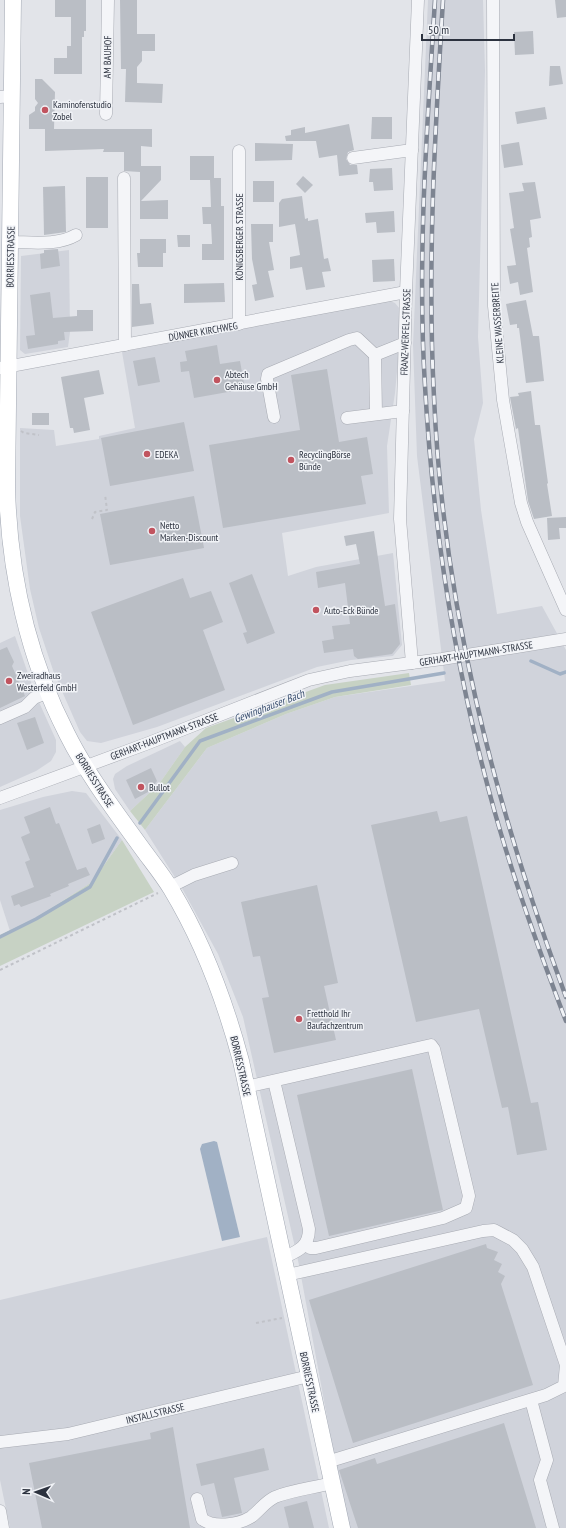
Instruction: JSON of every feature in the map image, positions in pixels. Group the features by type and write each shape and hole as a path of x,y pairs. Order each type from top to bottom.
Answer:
{"main road":[{"name":"BORRIESSTRASSE","path":"13,0 6,97 10,242 4,367 8,427 8,510 11,550 25,623 49,692 67,733 107,800 170,887 196,935 217,984 234,1035 246,1087 342,1528"}],"street":[{"name":"AM BAUHOF","path":"106,114 108,0"},
{"name":"FRANZ-WERFEL-STRASSE","path":"412,663 400,518 404,343 418,0"},
{"name":"KLEINE WASSERBREITE","path":"493,0 494,306 503,400 521,503 527,522 566,610"},
{"path":"353,158 412,150"},
{"name":"KÖNIGSBERGER STRASSE","path":"239,151 240,324"},
{"path":"124,178 125,345"},
{"path":"10,242 57,242 67,240 76,235"},
{"name":"DÜNNER KIRCHWEG","path":"4,367 406,292"},
{"path":"274,417 267,379 268,374 357,338 375,355 376,414"},
{"path":"375,355 404,343"},
{"path":"347,418 403,411"},
{"name":"GERHART-HAUPTMANN-STRASSE","path":"0,798 309,680 350,671 566,639"},
{"path":"0,718 24,707 34,698 49,692"},
{"path":"170,887 194,875 232,863"},
{"path":"246,1087 431,1045 434,1049 469,1196 466,1208 443,1218 316,1248 310,1248 306,1244"},
{"path":"274,1080 309,1229 306,1244 300,1250 283,1258"},
{"path":"287,1275 483,1231 494,1230 513,1240 522,1249 533,1267 566,1365 564,1386 546,1395 327,1462"},
{"name":"INSTALLSTRASSE","path":"0,1442 75,1432 309,1376"},
{"path":"531,1400 547,1460 540,1480 553,1528"},
{"path":"197,1499 202,1519 211,1525 221,1526 236,1523 250,1517 274,1498 332,1483"},
{"path":"0,1511 3,1528"}],"path":[{"path":"8,427 18,428 24,433 39,434"},
{"path":"92,519 95,512 107,510 105,494"},
{"path":"0,970 170,887"},
{"path":"256,1322 296,1315"}],"shaded area":[{"path":"428,0 483,0 485,71 478,337 483,403 474,439 481,510 497,614 542,606 566,650 566,1528 350,1528 341,1493 299,1265 243,1017 218,954 183,890 145,830 207,748 286,714 335,697 445,681 417,456 413,345"},
{"path":"69,250 70,332 68,347 25,354 20,350 21,256"},
{"path":"388,300 395,303 400,309 401,328 395,393 387,446 389,513 282,533 288,576 316,567 393,553 402,645 393,656 351,660 317,667 157,727 101,743 87,741 80,732 54,673 39,628 30,589 20,516 20,428 54,430 56,446 99,439 99,436 135,428 122,352"},
{"path":"15,636 34,691 56,740 56,752 51,761 36,771 0,787 0,643"},
{"path":"180,741 185,747 159,784 130,811 115,789 113,779 115,774 127,766"},
{"path":"72,791 86,793 122,840 92,882 36,918 10,931 0,900 0,810 43,797"},
{"path":"267,1237 329,1528 10,1528 0,1480 0,1300"}],"green space":[{"path":"409,673 411,685 335,697 286,714 207,748 145,830 130,811 159,784 185,747 206,728 325,685"},
{"path":"122,840 154,892 0,966 0,935 36,918 92,882"}],"water":[{"path":"214,1141 217,1142 240,1237 222,1241 200,1149 202,1144"}],"building":[{"path":"55,0 86,0 86,31 84,31 84,37 82,37 82,74 54,74 54,58 67,58 67,46 71,46 71,17 55,17"},
{"path":"120,0 137,0 137,34 155,34 155,51 142,51 142,61 137,67 137,83 163,84 162,103 125,102 126,69 121,69"},
{"path":"555,0 566,0 566,17 557,18"},
{"path":"533,31 534,54 515,55 514,32"},
{"path":"550,66 560,66 563,84 549,86"},
{"path":"35,79 42,79 55,92 54,129 152,129 152,147 141,146 141,166 161,166 161,180 141,201 168,200 168,219 140,219 140,172 124,171 124,152 103,152 104,149 45,151 45,129 29,129 29,115 35,111 35,107 38,103 35,99"},
{"path":"545,107 547,119 517,124 515,112"},
{"path":"372,117 392,117 392,139 371,139"},
{"path":"349,124 354,150 348,152 346,159 350,165 357,165 358,174 339,176 337,155 319,158 316,141 286,141 285,136 291,135 291,130 305,127 305,133"},
{"path":"519,142 523,165 504,168 501,145"},
{"path":"255,143 293,144 292,160 255,161"},
{"path":"190,156 214,156 214,178 221,178 221,206 224,206 224,260 202,260 202,244 212,244 211,224 203,224 202,207 211,207 210,180 190,180"},
{"path":"392,168 393,190 374,191 373,182 369,182 370,169"},
{"path":"303,176 313,185 305,193 296,184"},
{"path":"86,177 108,177 108,228 86,228"},
{"path":"253,181 274,181 274,202 253,202"},
{"path":"535,182 541,218 530,220 532,237 529,238 530,247 527,248 533,292 520,295 518,282 510,284 507,266 516,265 510,229 514,228 509,193 524,191 522,183"},
{"path":"65,186 66,232 44,235 43,187"},
{"path":"302,196 305,219 308,218 308,221 318,219 324,259 328,258 331,271 322,272 325,287 306,290 302,267 290,269 290,257 300,255 295,224 279,227 279,203 282,199"},
{"path":"394,211 395,232 377,233 376,222 366,223 365,213"},
{"path":"251,224 273,224 273,242 269,242 274,270 268,271 274,297 255,301 252,285 257,284 252,259"},
{"path":"177,235 190,235 190,247 178,247"},
{"path":"140,239 166,239 166,253 163,253 163,267 138,267 137,253 140,253"},
{"path":"58,249 60,266 41,269 40,254 44,253 44,250"},
{"path":"394,259 395,281 373,282 372,260"},
{"path":"224,283 225,302 184,303 184,284"},
{"path":"132,284 139,284 140,304 151,303 154,324 132,327"},
{"path":"50,292 53,318 77,316 77,310 93,310 93,331 64,332 65,340 58,341 58,344 28,349 26,336 35,335 30,295"},
{"path":"526,300 533,336 539,336 544,381 526,383 519,328 517,328 517,324 510,325 506,304"},
{"name":"Abtech Gehäuse GmbH","path":"217,345 220,364 240,361 245,389 194,398 189,371 181,372 180,362 187,361 185,351"},
{"path":"155,357 160,382 138,386 133,361"},
{"name":"RecyclingBörse Bünde","path":"327,369 339,442 367,437 373,474 361,476 366,504 223,528 209,445 300,430 291,375"},
{"path":"99,370 104,394 84,398 90,430 74,433 73,428 70,428 61,377"},
{"path":"531,391 535,425 540,425 552,516 534,519 528,501 518,428 516,429 510,397 519,396 518,393"},
{"path":"32,413 49,413 49,425 32,425"},
{"name":"EDEKA","path":"184,422 194,471 110,486 101,438"},
{"name":"Netto Marken-Discount","path":"194,496 204,548 110,565 100,514"},
{"path":"566,517 566,528 559,528 560,539 548,540 547,518"},
{"path":"374,531 385,606 395,604 400,644 392,654 358,659 354,656 353,649 324,653 322,641 334,639 332,626 350,624 345,583 318,588 316,572 360,564 356,544 346,546 344,536"},
{"path":"252,574 275,633 247,644 243,633 247,632 229,583"},
{"path":"183,578 190,598 211,591 223,622 203,630 225,690 133,725 91,612"},
{"name":"Zweiradhaus Westerfeld GmbH","path":"7,647 14,662 12,666 25,696 0,708 0,650"},
{"path":"35,717 44,743 27,750 17,723"},
{"name":"Bullot","path":"151,768 157,781 148,792 135,799 126,780"},
{"path":"50,807 56,824 59,823 77,870 86,867 90,875 68,884 69,886 50,894 51,896 21,907 19,904 14,906 11,896 34,887 25,862 30,860 21,837 30,833 24,817"},
{"path":"437,811 440,822 467,816 531,1103 538,1102 547,1150 517,1155 508,1107 502,1108 479,1009 416,1022 371,825"},
{"path":"100,824 105,839 92,844 87,829"},
{"path":"317,885 338,983 324,986 336,1040 274,1053 262,998 269,997 260,956 253,957 241,902"},
{"path":"412,1069 443,1210 329,1236 297,1095"},
{"path":"486,1244 487,1248 498,1252 494,1260 502,1264 498,1272 505,1276 501,1284 533,1385 353,1443 309,1300"},
{"path":"504,1423 536,1528 358,1528 339,1470 375,1458 377,1464"},
{"path":"173,1427 190,1528 42,1528 29,1463 151,1439 150,1433"},
{"path":"264,1448 269,1470 234,1478 242,1513 222,1517 214,1483 201,1486 196,1464"},
{"path":"307,1501 314,1528 289,1528 284,1507"}],"waterway":[{"name":"Gewinghauser Bach","path":"531,661 560,674 566,672"},
{"name":"Gewinghauser Bach","path":"140,823 200,741 332,692 444,673"},
{"name":"Gewinghauser Bach","path":"0,937 36,919 90,887 117,838"}],"railway":[{"path":"435,0 424,193 422,290 425,386 440,548 458,655 481,761 511,866 528,918 566,1021"},
{"path":"443,0 433,198 431,297 434,397 439,474 448,551 476,702 495,776 516,851 566,997"}],"place":[{"name":"Kaminofenstudio Zobel","path":"45,110"},
{"name":"Abtech Gehäuse GmbH","path":"217,380"},
{"name":"EDEKA","path":"147,454"},
{"name":"RecyclingBörse Bünde","path":"291,460"},
{"name":"Netto Marken-Discount","path":"152,531"},
{"name":"Auto-Eck Bünde","path":"316,610"},
{"name":"Zweiradhaus Westerfeld GmbH","path":"9,681"},
{"name":"Bullot","path":"141,787"},
{"name":"Fretthold Ihr Baufachzentrum","path":"299,1019"}]}
